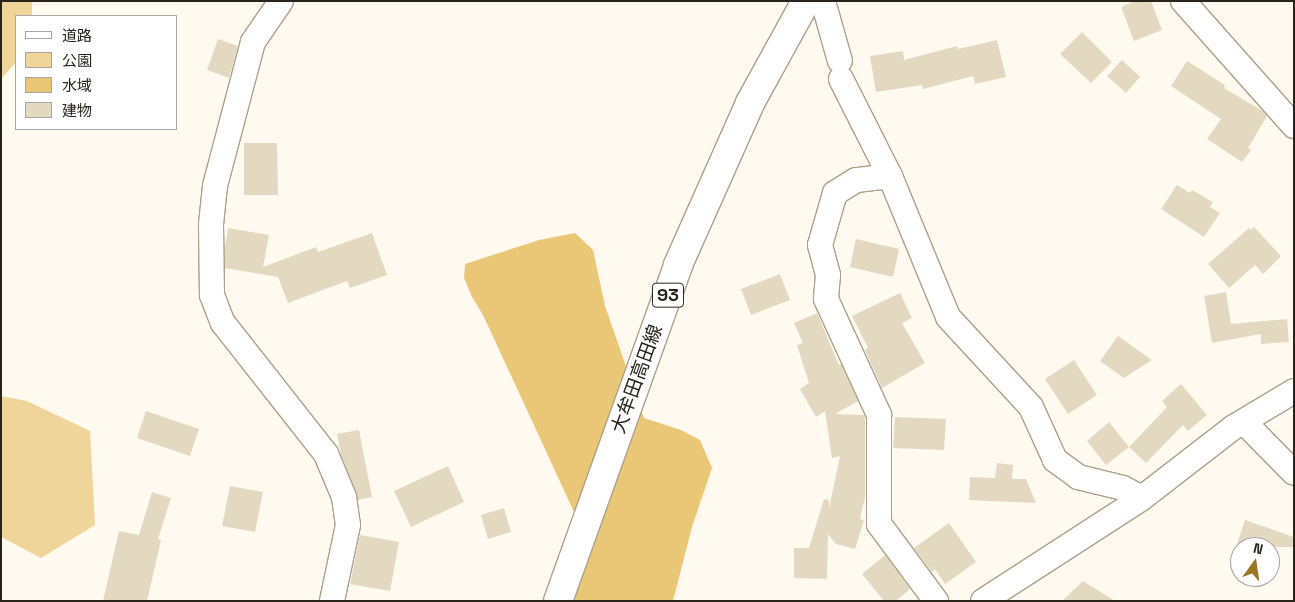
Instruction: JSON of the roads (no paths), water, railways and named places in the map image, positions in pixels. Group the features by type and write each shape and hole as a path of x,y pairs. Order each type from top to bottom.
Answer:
{"main road":[{"name":"大牟田高田線","path":"558,601 678,266 750,102 806,1"}],"street":[{"path":"281,1 253,42 215,186 211,225 212,295 223,323 326,454 344,497 348,525 332,601"},
{"path":"823,1 841,70 890,176 948,317 1031,408 1055,460 1078,477 1123,488 1142,498"},
{"path":"1183,1 1294,126"},
{"path":"890,176 856,180 835,192 820,245 828,275 826,299 879,415 879,524 936,601"},
{"path":"983,601 1142,498 1234,426 1244,422 1294,391"},
{"path":"1244,422 1294,474"}],"water":[{"path":"575,233 593,250 605,306 644,418 681,430 700,440 712,468 692,527 673,601 571,601 580,525 464,278 465,264 539,240"}]}
